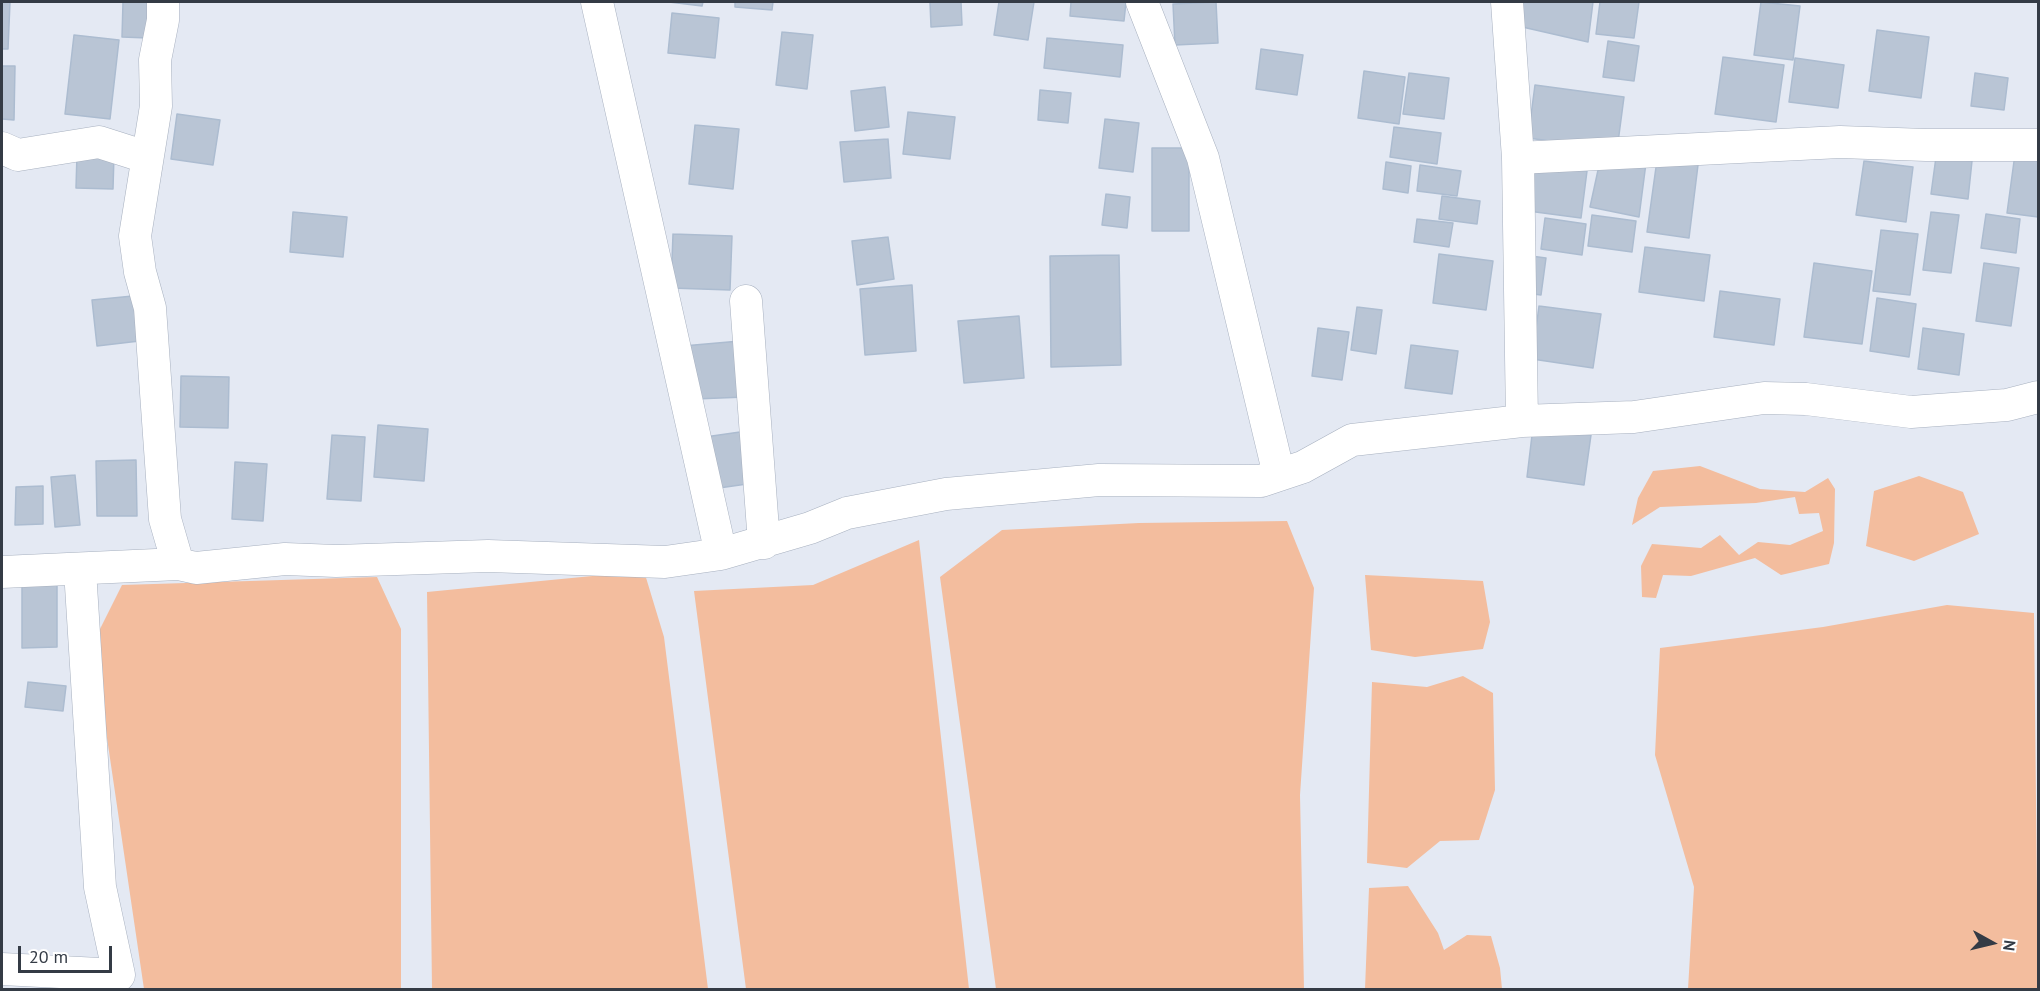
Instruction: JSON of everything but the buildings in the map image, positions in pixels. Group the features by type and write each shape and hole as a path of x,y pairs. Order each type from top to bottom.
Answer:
{"street":[{"path":"163,2 163,20 155,60 156,106 135,236 140,272 150,308 165,519 178,564"},
{"path":"597,2 721,554"},
{"path":"1142,2 1203,158 1279,475"},
{"path":"1507,2 1518,158 1522,421"},
{"path":"2,148 18,154 99,142 146,157"},
{"path":"1518,158 1840,142 1926,146 2038,145"},
{"path":"746,301 764,543"},
{"path":"2,572 178,564 196,568 285,560 336,561 488,555 665,562 721,554 764,543 847,513 1000,487 1128,478 1261,481 1304,467 1352,440 1522,421 1634,417 1764,398 1806,399 1911,412 2007,405 2038,398"},
{"path":"2,969 119,975 100,887 80,570"}],"shaded area":[{"path":"1700,466 1760,489 1805,492 1828,478 1835,489 1834,543 1829,564 1781,575 1755,558 1691,576 1663,575 1656,598 1642,597 1641,566 1652,544 1701,548 1720,535 1739,555 1758,542 1790,545 1823,531 1819,513 1799,514 1795,497 1756,503 1660,507 1632,525 1638,498 1653,471"},
{"path":"1919,476 1963,492 1979,534 1914,561 1866,546 1874,491"},
{"path":"1287,521 1314,588 1300,795 1304,989 996,989 940,577 1002,530 1139,523"},
{"path":"919,540 969,989 746,989 694,591 813,585"},
{"path":"644,571 664,637 708,989 432,989 427,592"},
{"path":"1365,575 1483,581 1490,622 1483,649 1415,657 1371,650"},
{"path":"377,577 401,629 401,989 144,989 93,643 122,585"},
{"path":"1947,605 2034,613 2038,989 1688,989 1694,887 1655,755 1660,648 1823,627"},
{"path":"1463,676 1493,693 1495,790 1479,840 1440,841 1407,868 1367,863 1372,682 1427,687"},
{"path":"1408,886 1438,933 1444,950 1467,935 1491,936 1500,968 1502,989 1365,989 1369,888"}]}
